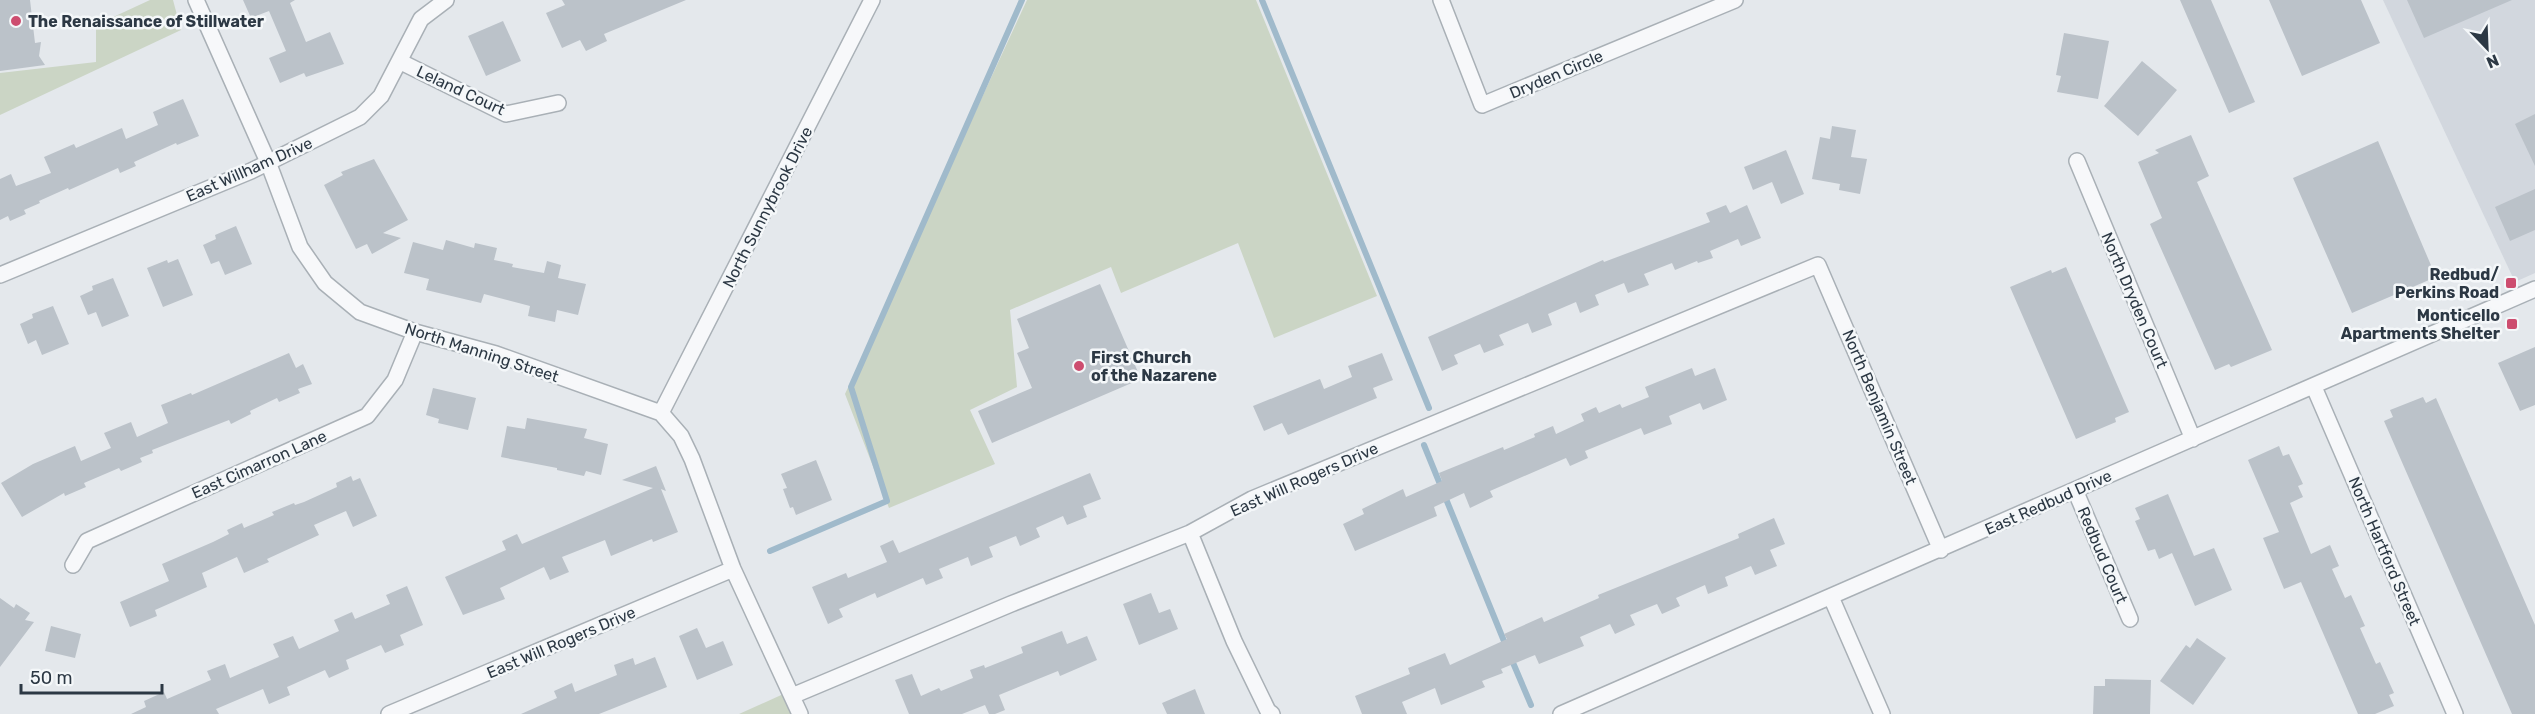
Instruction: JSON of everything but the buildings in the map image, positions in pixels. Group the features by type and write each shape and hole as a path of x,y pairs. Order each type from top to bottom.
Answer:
{"street":[{"name":"North Manning Street","path":"196,0 268,162 300,247 325,283 360,312 415,332 496,354 661,413 681,436 692,459 733,569 801,714"},
{"name":"East Willham Drive","path":"0,275 268,162 360,117 381,96 421,19 446,0"},
{"name":"North Sunnybrook Drive","path":"661,413 755,233 872,0"},
{"name":"Dryden Circle","path":"1441,0 1482,105 1735,0"},
{"name":"Leland Court","path":"400,62 506,114 558,103"},
{"name":"North Dryden Court","path":"2077,162 2193,439"},
{"name":"East Will Rogers Drive","path":"792,696 1011,604 1190,533 1252,499 1818,265"},
{"name":"North Benjamin Street","path":"1818,265 1941,550"},
{"name":"East Redbud Drive","path":"1565,713 2535,289"},
{"name":"East Cimarron Lane","path":"73,565 87,541 367,416 395,380 415,332"},
{"name":"North Hartford Street","path":"2314,387 2455,714"},
{"name":"Redbud Court","path":"2075,490 2130,619"},
{"path":"1190,533 1234,640 1268,711 1272,714"},
{"name":"East Will Rogers Drive","path":"389,714 733,569"},
{"path":"1831,597 1882,714"}],"shaded area":[{"path":"2383,0 2535,0 2535,273 2515,282"}],"green space":[{"path":"150,0 173,0 181,30 0,115 0,73 96,62 96,25"},
{"path":"1027,0 1256,0 1377,296 1274,338 1238,243 1121,293 1111,267 1010,310 1017,387 970,410 995,464 889,508 845,394"},
{"path":"790,691 800,714 739,714"}],"waterway":[{"path":"770,551 887,501 851,387 1022,0"},
{"path":"1262,0 1429,408"},
{"path":"1424,445 1506,646"},
{"path":"1511,658 1531,705"}],"place":[{"name":"The Renaissance of Stillwater","path":"16,21"},
{"name":"Redbud/ Perkins Road","path":"2511,283"},
{"name":"Monticello Apartments Shelter","path":"2512,324"},
{"name":"First Church of the Nazarene","path":"1079,366"}]}
